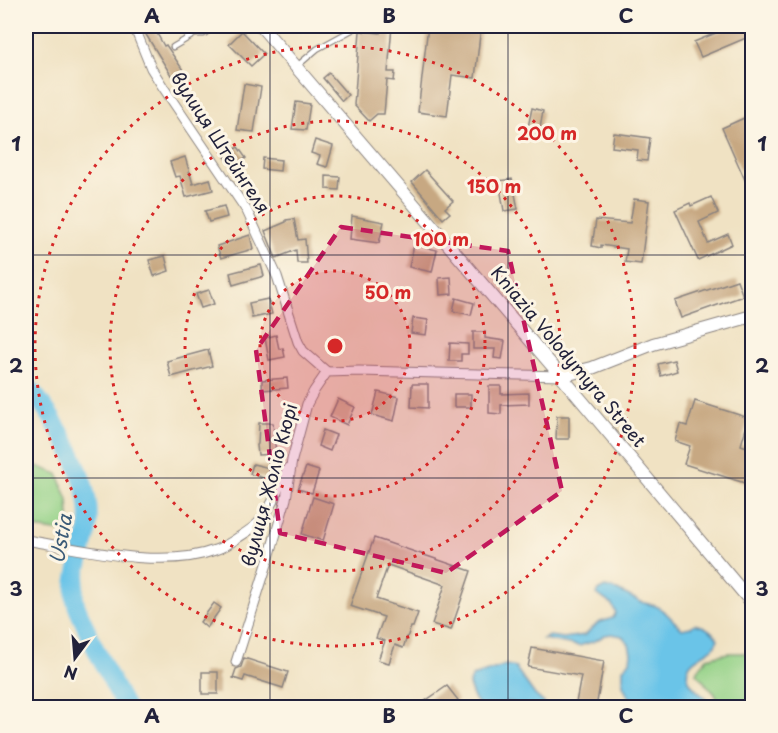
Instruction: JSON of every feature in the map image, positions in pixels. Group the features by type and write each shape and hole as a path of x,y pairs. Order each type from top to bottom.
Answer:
{"main road":[{"name":"Kniazia Volodymyra Street","path":"261,26 753,603"},
{"path":"561,376 592,368 653,345 753,316"}],"street":[{"name":"вулиця Штейнгеля","path":"134,26 163,87 247,211 277,276 303,351 327,372"},
{"path":"327,372 561,376"},
{"name":"вулиця Жоліо Кюрі","path":"236,662 286,499 292,460 307,404 327,372"},
{"path":"26,540 119,556 175,558 199,555 215,550 250,530 269,509 292,460"}],"lane":[{"path":"173,47 195,34 204,34 215,26"},
{"path":"296,67 317,49 358,26"}],"highlighted area":[{"path":"341,227 508,251 562,491 446,573 280,533 256,350"}],"green space":[{"path":"26,462 58,474 68,500 70,533 26,527"},
{"path":"728,653 752,653 752,707 721,707 715,694 696,673 707,658"}],"water":[{"path":"605,587 656,606 682,629 695,624 708,629 716,636 718,639 714,647 691,663 687,672 692,686 712,707 638,707 623,685 623,669 630,661 631,653 629,644 622,636 605,635 579,646 543,639 549,636 564,638 585,635 598,623 613,618 616,613 612,605 597,594"},
{"path":"506,665 515,667 546,707 517,707 514,703 507,702 495,707 479,705 469,684 473,676"}],"building":[{"path":"381,26 392,26 388,72 395,72 394,81 387,80 384,114 377,114 369,121 354,105 360,31 380,33"},
{"path":"428,26 481,26 475,78 452,75 447,116 418,112"},
{"path":"733,26 753,26 753,35 701,57 694,42"},
{"path":"154,28 164,46 166,45 185,73 174,80 145,33"},
{"path":"242,31 264,54 251,66 229,44"},
{"path":"329,73 348,95 342,101 323,78"},
{"path":"244,84 261,87 254,132 237,130"},
{"path":"296,102 310,104 306,130 292,129"},
{"path":"532,108 543,111 538,140 526,137"},
{"path":"753,114 753,198 722,128"},
{"path":"614,133 650,138 647,161 637,160 638,150 612,147"},
{"path":"315,140 333,146 327,167 317,164 320,156 311,153"},
{"path":"238,147 246,158 233,167 225,157"},
{"path":"185,157 193,184 210,179 213,190 186,197 180,176 175,177 170,162"},
{"path":"263,158 281,160 280,171 262,169"},
{"path":"425,170 453,201 445,208 450,213 443,219 412,182"},
{"path":"326,176 340,177 339,190 326,189"},
{"path":"512,179 518,209 504,211 499,181"},
{"path":"711,197 718,213 699,222 708,243 728,234 732,244 698,260 675,210"},
{"path":"634,199 649,201 641,264 625,262 627,249 592,246 596,220 630,223"},
{"path":"224,206 227,217 209,222 205,211"},
{"path":"352,216 384,222 379,243 350,239"},
{"path":"294,219 298,240 305,239 307,263 297,263 296,250 276,258 265,231 286,220"},
{"path":"250,235 253,249 221,258 217,246"},
{"path":"414,245 437,250 432,272 409,267"},
{"path":"165,256 169,271 154,276 149,260"},
{"path":"261,265 264,276 233,285 230,273"},
{"path":"451,277 452,294 440,295 439,278"},
{"path":"737,280 743,296 681,318 675,301"},
{"path":"209,290 214,304 201,308 196,294"},
{"path":"456,298 474,303 471,315 453,311"},
{"path":"268,299 272,314 252,318 249,303"},
{"path":"413,318 428,320 426,335 411,333"},
{"path":"473,332 485,332 485,338 505,341 502,359 494,358 495,349 473,349"},
{"path":"276,335 279,349 283,348 285,357 269,360 265,338"},
{"path":"450,343 468,344 468,354 461,354 461,361 449,361"},
{"path":"208,350 212,366 171,377 167,361"},
{"path":"674,360 677,371 661,376 658,364"},
{"path":"287,378 288,388 262,390 262,380"},
{"path":"412,384 428,384 428,408 411,407"},
{"path":"489,386 501,386 501,394 529,393 529,404 501,405 501,414 489,413"},
{"path":"378,392 399,397 394,421 372,415"},
{"path":"454,394 471,394 471,407 454,407"},
{"path":"338,399 355,407 347,425 330,417"},
{"path":"695,401 749,418 741,445 753,449 753,481 749,480 748,484 684,464 690,446 675,441 680,424 687,426"},
{"path":"557,416 569,416 569,439 556,439"},
{"path":"259,423 273,423 276,454 258,455"},
{"path":"323,430 336,435 330,451 318,446"},
{"path":"253,464 274,469 271,480 250,474"},
{"path":"306,467 319,471 312,493 298,489"},
{"path":"313,497 334,504 323,541 302,534"},
{"path":"374,538 471,571 451,630 432,624 445,585 388,565 376,599 418,613 403,648 395,645 389,663 378,660 385,641 376,638 384,617 350,606"},
{"path":"214,603 221,608 207,628 200,622"},
{"path":"532,648 604,661 596,708 575,708 581,676 528,667"},
{"path":"244,658 288,672 283,688 245,676 243,681 233,678"},
{"path":"202,672 218,672 218,694 202,694"},
{"path":"447,686 458,700 447,708 415,708"}],"waterway":[{"name":"Ustia","path":"26,384 60,432 79,471 89,510 88,528 77,573 75,600 93,643 126,708"}]}
